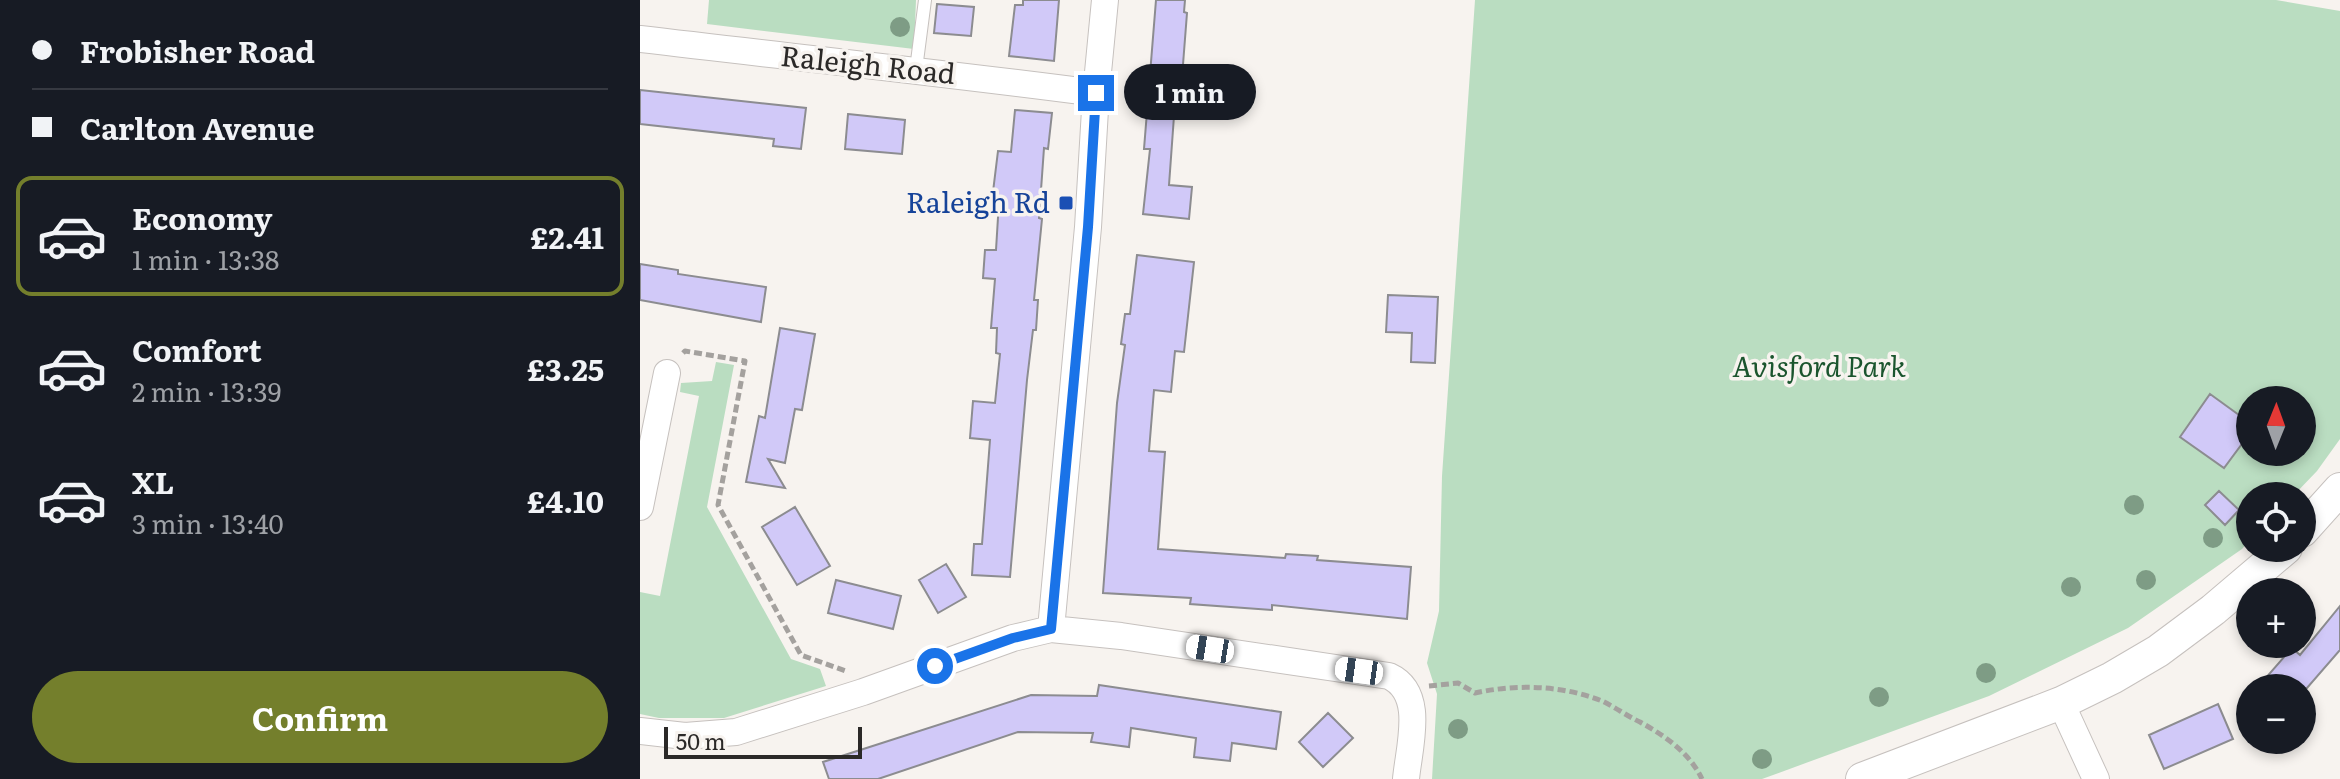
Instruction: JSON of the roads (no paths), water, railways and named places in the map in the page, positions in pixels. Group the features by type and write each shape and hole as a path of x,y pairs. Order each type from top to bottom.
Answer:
{"street":[{"path":"1051,629 1088,227 1105,0"},
{"name":"Raleigh Road","path":"640,39 823,62 916,69 1096,93"},
{"path":"640,507 667,373"},
{"path":"2316,516 2340,489"},
{"path":"1862,779 2061,703 2112,678 2158,651 2270,562"},
{"path":"640,731 685,736 736,732 863,692 1013,638 1051,629 1121,636 1389,676 1405,689 1412,707 1406,779"},
{"path":"2061,703 2096,779"}],"lane":[{"path":"916,69 925,0"}],"place":[{"name":"Raleigh Rd","path":"1066,203"}],"park label":[{"name":"Avisford Park","path":"1819,367"}]}
